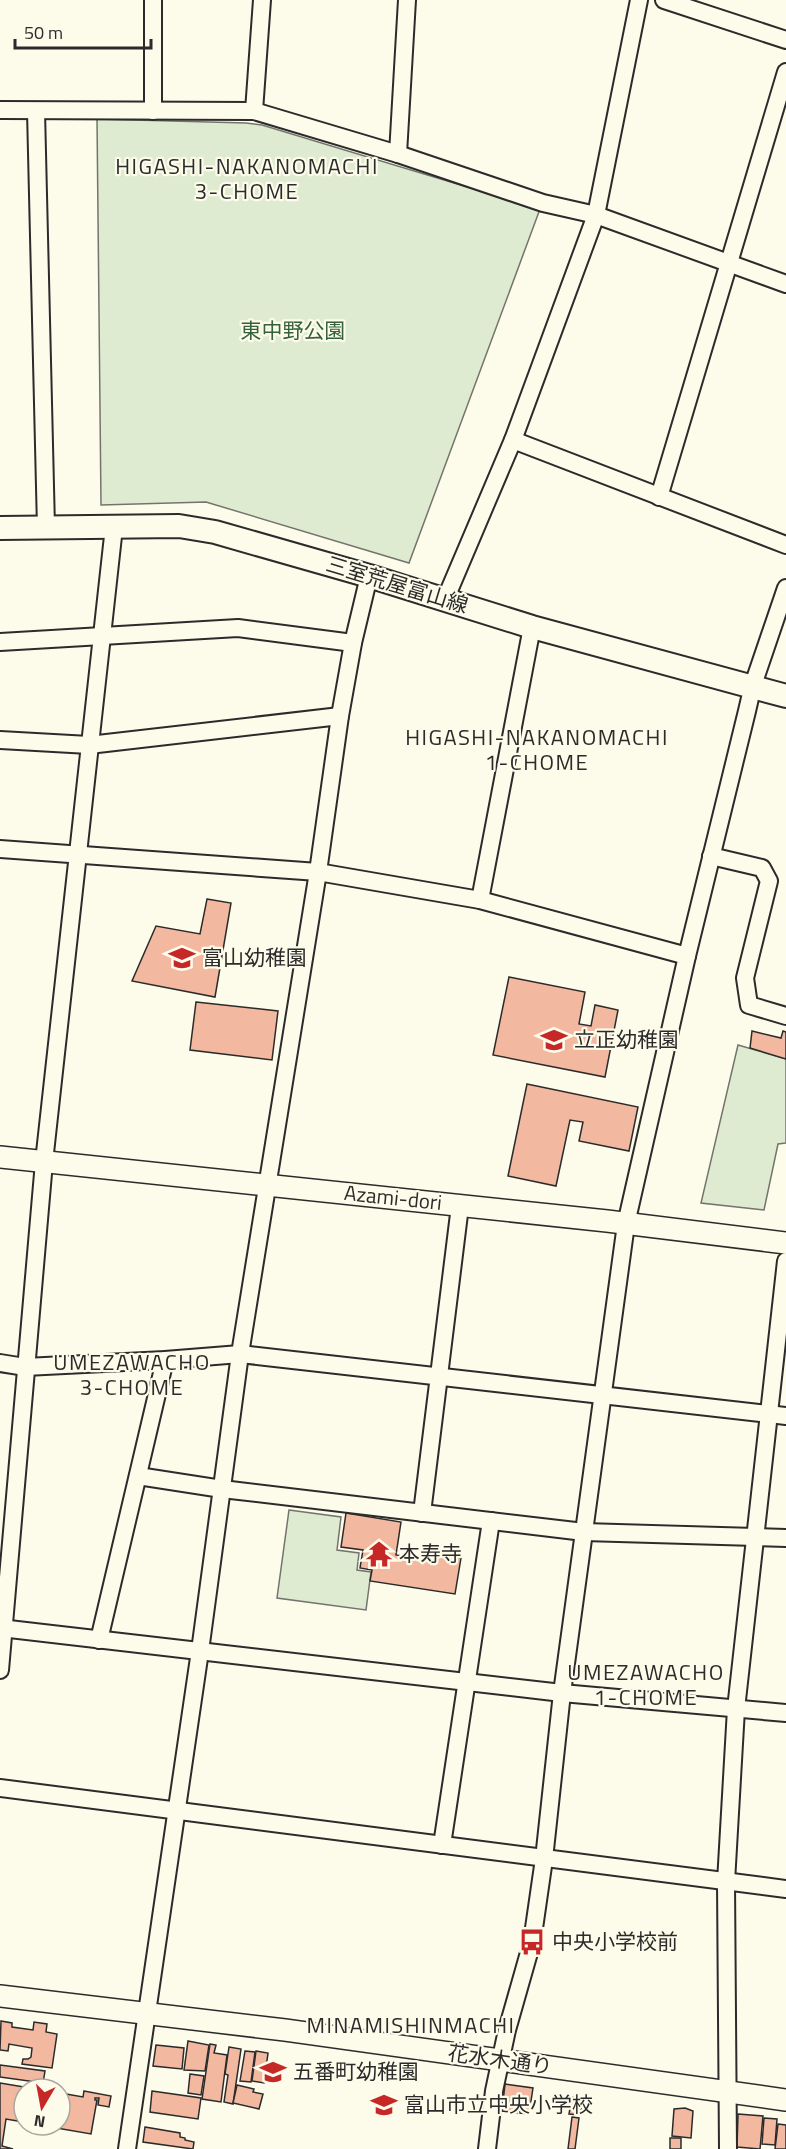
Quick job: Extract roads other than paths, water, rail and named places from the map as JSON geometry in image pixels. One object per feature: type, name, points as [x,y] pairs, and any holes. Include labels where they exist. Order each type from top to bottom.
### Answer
[{"type":"main road","name":"三室荒屋富山線","points":[[0,528],[179,526],[216,532],[369,576],[532,627],[786,696]]},
{"type":"street","points":[[153,0],[153,111]]},
{"type":"street","points":[[254,111],[262,0]]},
{"type":"street","points":[[398,154],[407,0]]},
{"type":"street","points":[[445,600],[513,440],[596,215],[639,0]]},
{"type":"street","points":[[664,0],[786,40]]},
{"type":"street","points":[[659,497],[786,72]]},
{"type":"street","points":[[0,110],[254,111],[398,154],[543,203],[596,215],[786,284]]},
{"type":"street","points":[[36,111],[46,528]]},
{"type":"street","points":[[513,440],[786,544]]},
{"type":"street","points":[[0,1670],[1,1628],[44,1162],[114,527]]},
{"type":"street","points":[[127,2149],[200,1651],[240,1354],[318,872],[340,716],[353,642],[369,576]]},
{"type":"street","points":[[487,2149],[494,2091],[507,2030],[532,1942],[544,1859],[562,1693],[626,1224],[687,956],[753,686],[786,588]]},
{"type":"street","points":[[480,900],[532,627]]},
{"type":"street","points":[[0,642],[238,628],[353,642]]},
{"type":"street","points":[[0,740],[90,745],[340,716]]},
{"type":"street","points":[[0,849],[318,872],[480,900],[687,956]]},
{"type":"street","points":[[711,856],[762,868],[769,881],[745,978],[749,1005],[786,1016]]},
{"type":"street","name":"Azami-dori","points":[[0,1156],[786,1243]]},
{"type":"street","points":[[422,1513],[460,1206]]},
{"type":"street","points":[[728,2149],[726,1882],[736,1709],[786,1261]]},
{"type":"street","points":[[0,1363],[25,1367],[240,1354],[786,1416]]},
{"type":"street","points":[[99,1640],[165,1360]]},
{"type":"street","points":[[138,1476],[222,1489],[584,1532],[786,1538]]},
{"type":"street","points":[[442,1845],[491,1521]]},
{"type":"street","points":[[1,1628],[562,1693],[786,1713]]},
{"type":"street","points":[[0,1788],[786,1889]]},
{"type":"street","name":"花水木通り","points":[[0,1996],[285,2030],[786,2100]]},
{"type":"place","name":"富山幼稚園","points":[[182,958]]},
{"type":"place","name":"立正幼稚園","points":[[554,1040]]},
{"type":"place","name":"本寿寺","points":[[379,1554]]},
{"type":"place","name":"中央小学校前","points":[[532,1942]]},
{"type":"place","name":"五番町幼稚園","points":[[273,2072]]},
{"type":"place","name":"富山市立中央小学校","points":[[384,2105]]},
{"type":"district","name":"HIGASHI-NAKANOMACHI 3-CHOME","points":[[247,178]]},
{"type":"district","name":"HIGASHI-NAKANOMACHI 1-CHOME","points":[[537,750]]},
{"type":"district","name":"UMEZAWACHO 3-CHOME","points":[[132,1374]]},
{"type":"district","name":"UMEZAWACHO 1-CHOME","points":[[646,1685]]},
{"type":"district","name":"MINAMISHINMACHI","points":[[411,2025]]},
{"type":"park label","name":"東中野公園","points":[[293,331]]}]
